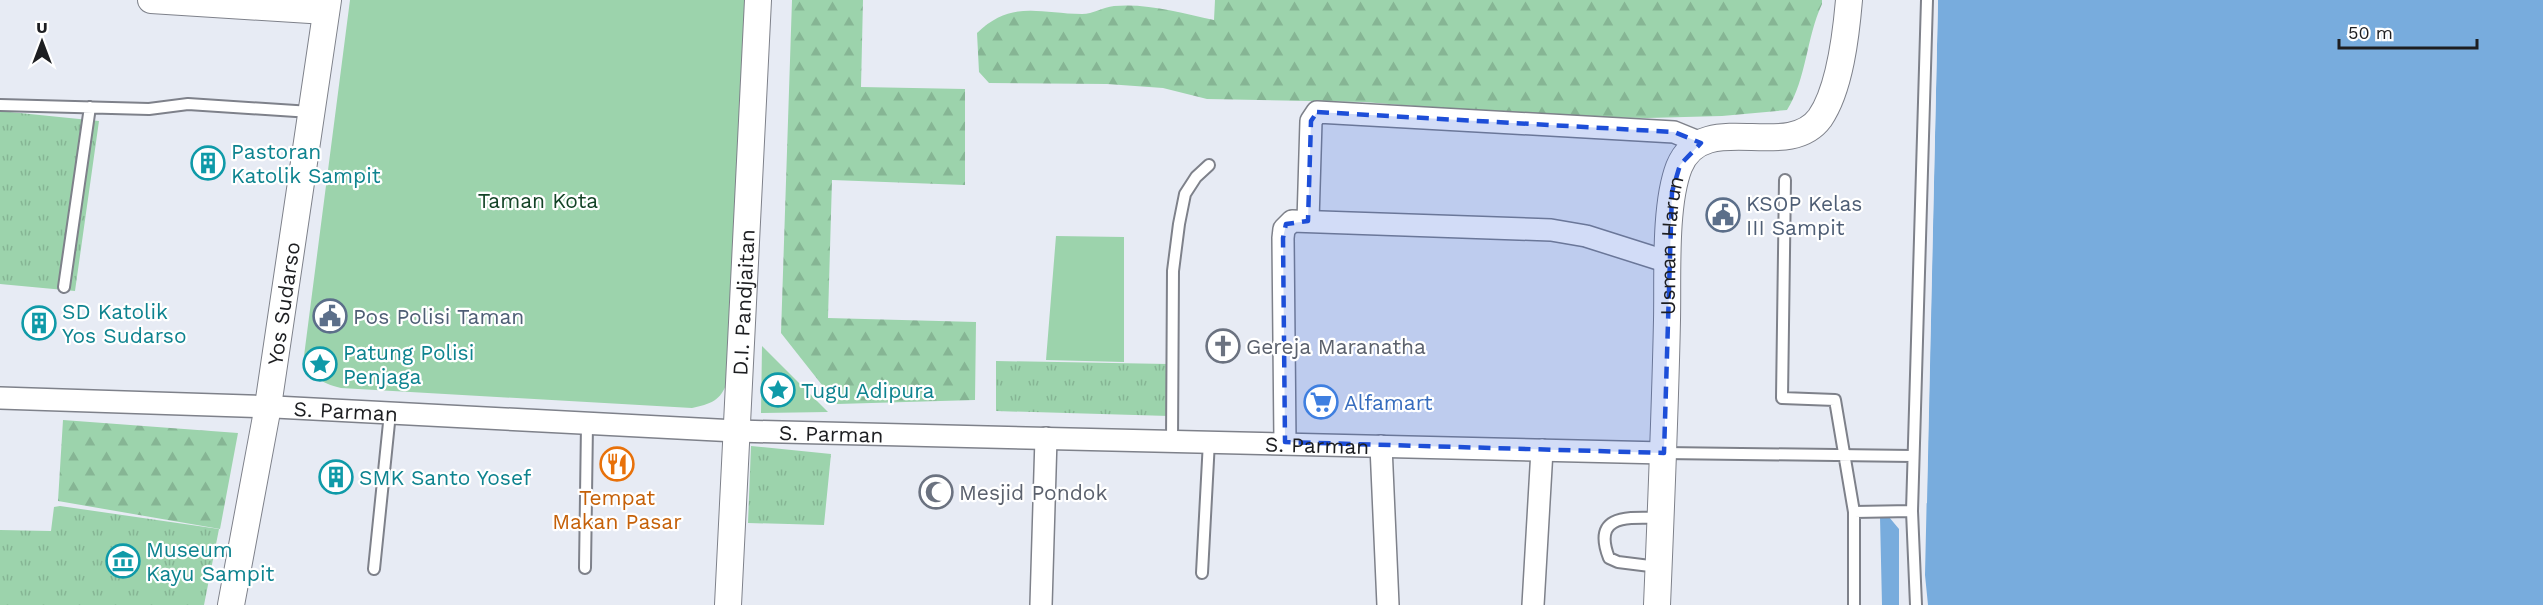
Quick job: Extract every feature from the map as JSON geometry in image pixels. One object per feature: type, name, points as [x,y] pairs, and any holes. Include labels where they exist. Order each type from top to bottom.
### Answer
[{"type":"street","points":[[151,0],[327,6]]},
{"type":"street","name":"D.I. Pandjaitan","points":[[728,605],[758,0]]},
{"type":"street","points":[[1308,221],[1311,120],[1317,112],[1674,132],[1701,143],[1730,137],[1784,137],[1804,132],[1819,119],[1833,94],[1849,0]]},
{"type":"street","name":"Yos Sudarso","points":[[231,605],[268,406],[327,6]]},
{"type":"street","name":"Usman Harun","points":[[1657,605],[1662,518],[1668,262],[1672,192],[1680,165],[1689,152],[1701,143]]},
{"type":"street","points":[[1284,442],[1284,229],[1292,221],[1551,230],[1586,236],[1668,262]]},
{"type":"street","name":"S. Parman","points":[[0,398],[268,406],[736,431],[1284,442],[1664,453]]},
{"type":"street","points":[[1041,605],[1046,438]]},
{"type":"street","points":[[1382,446],[1388,605]]},
{"type":"street","points":[[1533,605],[1542,450]]},
{"type":"lane","points":[[1916,605],[1912,511],[1913,456],[1927,0]]},
{"type":"lane","points":[[0,105],[149,110],[188,104],[311,112]]},
{"type":"lane","points":[[64,287],[90,107]]},
{"type":"lane","points":[[1172,441],[1173,271],[1179,224],[1185,194],[1196,177],[1209,165]]},
{"type":"lane","points":[[1785,180],[1782,398],[1835,400],[1854,512],[1854,605]]},
{"type":"lane","points":[[374,569],[390,413]]},
{"type":"lane","points":[[585,568],[587,424]]},
{"type":"lane","points":[[1202,573],[1209,441]]},
{"type":"lane","points":[[1664,453],[1913,456]]},
{"type":"lane","points":[[1854,512],[1912,511]]},
{"type":"lane","points":[[1659,567],[1618,562],[1609,558],[1604,546],[1606,530],[1610,523],[1620,518],[1662,518]]},
{"type":"highlighted area","points":[[1317,112],[1674,132],[1701,143],[1680,165],[1672,192],[1664,453],[1285,442],[1283,238],[1286,224],[1308,221],[1311,121]]},
{"type":"green space","name":"Taman Kota","points":[[350,0],[748,0],[727,382],[718,398],[692,408],[341,388],[327,384],[314,374],[304,356]]},
{"type":"green space","points":[[792,0],[863,0],[861,87],[965,89],[965,185],[832,180],[828,318],[976,322],[975,400],[837,404],[781,333]]},
{"type":"green space","points":[[1215,0],[1822,0],[1822,4],[1799,85],[1787,110],[1722,116],[1647,118],[1540,116],[1364,102],[1207,99],[1163,88],[1107,84],[989,83],[979,72],[977,33],[989,23],[1014,12],[1082,14],[1126,5],[1164,9],[1214,20]]},
{"type":"green space","points":[[0,111],[99,121],[75,291],[0,284]]},
{"type":"green space","points":[[1056,236],[1124,237],[1124,362],[1046,360]]},
{"type":"green space","points":[[762,346],[828,412],[761,413]]},
{"type":"green space","points":[[996,361],[1168,364],[1169,416],[996,411]]},
{"type":"green space","points":[[63,420],[238,433],[220,529],[58,501]]},
{"type":"green space","points":[[751,446],[831,454],[824,525],[748,523]]},
{"type":"green space","points":[[54,507],[219,529],[204,605],[0,605],[0,530],[51,531]]},
{"type":"water","points":[[1938,0],[2543,0],[2543,605],[1882,605],[1880,517],[1927,503]]},
{"type":"pier","points":[[1935,0],[1938,0],[1925,575],[1928,605],[1899,605],[1899,529],[1889,517],[1877,516],[1924,501]]},
{"type":"place","name":"Pastoran Katolik Sampit","points":[[208,163]]},
{"type":"place","name":"KSOP Kelas III Sampit","points":[[1723,215]]},
{"type":"place","name":"Pos Polisi Taman","points":[[330,316]]},
{"type":"place","name":"SD Katolik Yos Sudarso","points":[[39,323]]},
{"type":"place","name":"Gereja Maranatha","points":[[1223,346]]},
{"type":"place","name":"Patung Polisi Penjaga","points":[[320,364]]},
{"type":"place","name":"Tugu Adipura","points":[[778,390]]},
{"type":"place","name":"Alfamart","points":[[1321,402]]},
{"type":"place","name":"Tempat Makan Pasar","points":[[617,464]]},
{"type":"place","name":"SMK Santo Yosef","points":[[336,477]]},
{"type":"place","name":"Mesjid Pondok","points":[[936,492]]},
{"type":"place","name":"Museum Kayu Sampit","points":[[123,561]]}]
